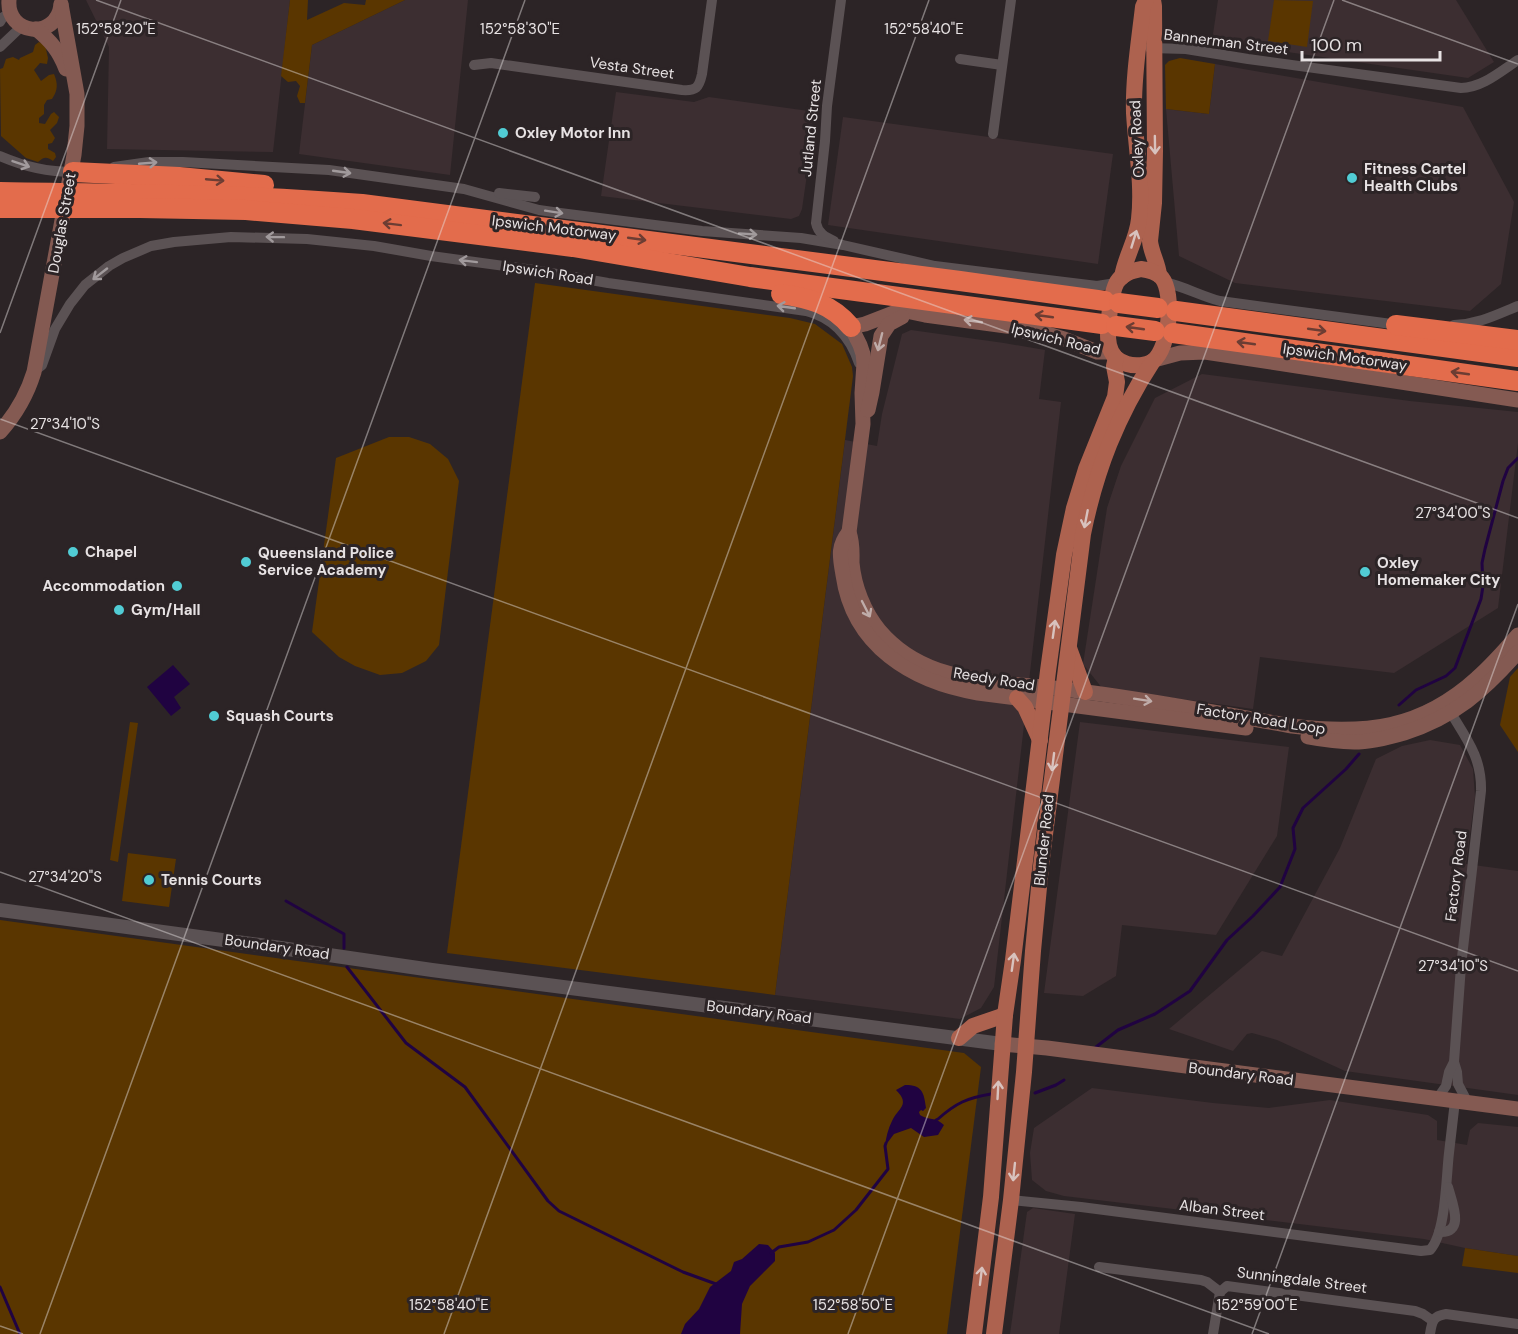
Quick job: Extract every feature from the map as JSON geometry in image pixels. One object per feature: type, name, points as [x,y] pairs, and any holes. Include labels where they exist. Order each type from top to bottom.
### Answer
[{"type":"highway","points":[[84,172],[179,177],[297,189],[324,201]]},
{"type":"highway","name":"Ipswich Motorway","points":[[0,192],[38,201]]},
{"type":"highway","name":"Ipswich Motorway","points":[[0,208],[38,201],[231,196],[391,207],[741,253],[1115,292],[1168,307],[1518,357]]},
{"type":"highway","name":"Ipswich Motorway","points":[[84,201],[246,210],[353,219],[450,231],[573,247],[750,277],[1164,335],[1518,381]]},
{"type":"highway","points":[[450,231],[473,242],[694,281],[803,297],[827,305],[838,314],[845,327]]},
{"type":"highway","points":[[741,253],[754,246],[813,250],[935,266]]},
{"type":"highway","points":[[1396,325],[1518,340]]},
{"type":"main road","name":"Oxley Road","points":[[1146,0],[1143,7],[1155,151],[1154,203],[1150,242],[1168,307]]},
{"type":"main road","name":"Oxley Road","points":[[1108,327],[1115,292],[1139,222],[1135,87],[1146,48],[1154,6],[1153,0]]},
{"type":"main road","points":[[29,28],[43,28],[54,22],[61,2]]},
{"type":"main road","name":"Douglas Street","points":[[0,432],[17,410],[31,385],[72,167],[77,126],[76,94],[61,2]]},
{"type":"main road","name":"Douglas Street","points":[[0,420],[20,393],[26,380],[72,125],[70,94],[64,64],[54,44],[15,21],[6,12]]},
{"type":"main road","points":[[1115,292],[1128,272],[1141,269],[1154,272],[1162,279]]},
{"type":"main road","points":[[1164,335],[1168,307]]},
{"type":"main road","name":"Ipswich Road","points":[[845,327],[863,324],[900,311],[912,312],[1034,330],[1097,352],[1114,355]]},
{"type":"main road","points":[[863,424],[872,392],[882,332],[896,319],[904,316],[925,315]]},
{"type":"main road","name":"Reedy Road","points":[[845,327],[859,341],[864,363],[863,424],[849,532],[853,544],[852,564],[858,592],[864,605],[878,628],[900,650],[924,664],[947,672],[1054,695]]},
{"type":"main road","name":"Blunder Road","points":[[994,1334],[1011,1200],[1026,1046],[1068,532],[1086,469],[1115,397],[1117,382],[1114,355],[1108,340],[1108,327]]},
{"type":"main road","name":"Blunder Road","points":[[974,1334],[991,1197],[1005,1015],[1041,741],[1068,644],[1083,534],[1093,489],[1116,426],[1138,383],[1160,351],[1164,335]]},
{"type":"main road","points":[[1114,355],[1122,362],[1135,366],[1180,352],[1205,352],[1518,400]]},
{"type":"main road","name":"Reedy Road","points":[[849,532],[842,542],[841,556],[848,599],[860,623],[883,652],[893,660],[942,685],[969,692],[1017,698],[1054,695]]},
{"type":"main road","name":"Factory Road Loop","points":[[1054,695],[1085,692],[1292,726],[1337,730],[1372,728],[1402,722],[1427,712],[1448,708],[1518,635]]},
{"type":"main road","points":[[1068,644],[1085,692]]},
{"type":"main road","name":"Factory Road Loop","points":[[1054,695],[1334,741],[1372,741],[1426,725],[1448,708],[1486,686],[1518,652]]},
{"type":"main road","points":[[1017,698],[1041,741]]},
{"type":"main road","points":[[959,1038],[973,1026],[1005,1015]]},
{"type":"main road","name":"Boundary Road","points":[[1002,1044],[1518,1109]]},
{"type":"street","name":"Vesta Street","points":[[474,65],[491,63],[693,90],[698,87],[702,74],[712,0]]},
{"type":"street","name":"Jutland Street","points":[[841,0],[827,106],[816,223],[819,231],[843,244]]},
{"type":"street","points":[[993,134],[1011,0]]},
{"type":"street","points":[[0,47],[29,28]]},
{"type":"street","name":"Bannerman Street","points":[[1146,48],[1186,49],[1461,88],[1470,88],[1518,60]]},
{"type":"street","points":[[960,59],[1002,65]]},
{"type":"street","points":[[0,151],[0,156],[43,170],[84,172],[144,163],[195,162],[311,168],[535,197]]},
{"type":"street","points":[[456,187],[554,212],[692,230],[801,238],[843,244],[935,266],[1097,286],[1115,292]]},
{"type":"street","name":"Ipswich Road","points":[[34,372],[42,365],[55,329],[77,293],[109,266],[151,246],[231,237],[307,238],[374,246],[608,283],[785,307],[815,313],[845,327]]},
{"type":"street","points":[[1162,279],[1191,292],[1220,301],[1396,325],[1473,324],[1518,306]]},
{"type":"street","name":"Factory Road","points":[[1430,1250],[1439,1232],[1447,1181],[1448,1155],[1462,1102],[1454,1062],[1461,966],[1482,791],[1481,770],[1470,743],[1448,708]]},
{"type":"street","name":"Boundary Road","points":[[0,910],[432,970],[1002,1044]]},
{"type":"street","name":"Factory Road","points":[[1437,1099],[1446,1086],[1454,1062]]},
{"type":"street","name":"Alban Street","points":[[1011,1200],[1421,1251],[1430,1250]]},
{"type":"street","name":"Sunningdale Street","points":[[1099,1267],[1201,1280],[1208,1282],[1220,1292],[1227,1286],[1331,1298],[1415,1311],[1433,1321]]},
{"type":"street","points":[[1213,1334],[1220,1292]]},
{"type":"street","points":[[1430,1334],[1433,1321],[1438,1316],[1446,1314],[1518,1324]]},
{"type":"shaded area","points":[[86,0],[290,0],[273,152],[107,149],[109,47]]},
{"type":"shaded area","points":[[290,0],[308,0],[307,20],[344,3],[365,5],[366,0],[405,0],[312,45],[305,103],[300,103],[297,96],[300,86],[296,81],[288,82],[281,76]]},
{"type":"shaded area","points":[[405,0],[468,0],[450,175],[299,154],[312,45]]},
{"type":"shaded area","points":[[1218,0],[1456,0],[1494,62],[1468,78],[1212,41]]},
{"type":"shaded area","points":[[1274,0],[1313,1],[1307,47],[1268,41]]},
{"type":"shaded area","points":[[39,42],[45,45],[47,64],[40,63],[34,70],[41,81],[54,74],[57,87],[52,99],[47,100],[44,105],[44,114],[39,118],[39,123],[45,124],[54,112],[59,117],[50,130],[55,138],[52,143],[48,144],[48,149],[55,153],[56,157],[53,161],[45,158],[38,162],[26,158],[1,136],[0,69],[3,68],[6,59],[13,57],[19,60],[33,52],[35,45]]},
{"type":"shaded area","points":[[1180,58],[1215,64],[1209,114],[1166,109],[1165,65],[1169,61]]},
{"type":"shaded area","points":[[1215,64],[1463,107],[1514,202],[1501,284],[1470,311],[1235,283],[1179,256],[1166,109],[1209,114]]},
{"type":"shaded area","points":[[616,92],[694,102],[709,97],[816,112],[802,209],[799,216],[791,219],[601,196]]},
{"type":"shaded area","points":[[843,117],[1113,154],[1098,264],[828,225]]},
{"type":"shaded area","points":[[535,283],[790,318],[815,324],[842,344],[852,367],[853,376],[775,995],[447,953]]},
{"type":"shaded area","points":[[911,330],[1045,350],[1039,399],[1061,402],[994,987],[981,1008],[960,1019],[775,995],[845,440],[877,446],[882,414],[902,334]]},
{"type":"shaded area","points":[[1202,374],[1410,401],[1518,412],[1518,443],[1498,608],[1394,673],[1260,657],[1253,709],[1102,688],[1083,664],[1107,508],[1121,466],[1155,398]]},
{"type":"shaded area","points":[[389,437],[409,437],[430,444],[448,459],[459,481],[439,645],[426,661],[402,673],[380,675],[355,666],[339,657],[312,632],[336,458]]},
{"type":"shaded area","points":[[173,665],[190,684],[174,697],[181,708],[171,716],[147,687]]},
{"type":"shaded area","points":[[1518,668],[1518,752],[1500,725],[1510,677]]},
{"type":"shaded area","points":[[130,722],[138,723],[118,862],[110,860]]},
{"type":"shaded area","points":[[1080,722],[1289,747],[1277,836],[1216,935],[1122,925],[1116,976],[1083,996],[1044,993]]},
{"type":"shaded area","points":[[1430,740],[1460,745],[1473,769],[1475,797],[1466,864],[1518,871],[1518,1095],[1345,1071],[1277,1040],[1252,1033],[1247,1034],[1233,1051],[1169,1029],[1262,951],[1282,956],[1340,848],[1376,759],[1402,746]]},
{"type":"shaded area","name":"Tennis Courts","points":[[128,853],[176,859],[169,907],[122,901]]},
{"type":"shaded area","points":[[0,920],[964,1053],[981,1067],[947,1334],[0,1334]]},
{"type":"shaded area","points":[[905,1085],[919,1088],[923,1094],[926,1108],[919,1112],[920,1115],[937,1120],[944,1125],[938,1135],[924,1137],[911,1128],[894,1134],[885,1146],[887,1133],[903,1103],[903,1099],[896,1090]]},
{"type":"shaded area","points":[[1092,1088],[1269,1108],[1330,1100],[1428,1115],[1437,1121],[1437,1140],[1467,1145],[1470,1130],[1478,1123],[1518,1127],[1518,1256],[1424,1239],[1064,1196],[1046,1191],[1032,1180],[1030,1153],[1034,1128]]},
{"type":"shaded area","points":[[1033,1208],[1075,1214],[1059,1334],[1010,1334],[1027,1212]]},
{"type":"shaded area","points":[[759,1244],[768,1245],[775,1253],[775,1261],[750,1286],[742,1304],[740,1334],[681,1334],[685,1324],[699,1309],[710,1287],[731,1271],[734,1262],[742,1259]]},
{"type":"shaded area","points":[[1465,1248],[1518,1256],[1518,1273],[1462,1266]]},
{"type":"waterway","points":[[1399,705],[1416,690],[1446,676],[1455,668],[1481,599],[1482,563],[1503,481],[1508,468],[1518,458]]},
{"type":"waterway","points":[[1096,1047],[1118,1030],[1155,1014],[1190,991],[1227,940],[1280,887],[1295,849],[1293,828],[1303,808],[1359,754]]},
{"type":"waterway","points":[[286,901],[344,934],[344,948]]},
{"type":"waterway","points":[[347,967],[406,1043],[465,1087],[548,1201],[559,1211],[683,1272],[716,1284]]},
{"type":"waterway","points":[[1035,1093],[1064,1080]]},
{"type":"waterway","points":[[936,1120],[962,1102],[991,1094]]},
{"type":"waterway","points":[[771,1253],[779,1247],[808,1242],[834,1230],[856,1210],[888,1169],[886,1143]]},
{"type":"waterway","points":[[0,1287],[20,1334]]},
{"type":"place","name":"Oxley Motor Inn","points":[[503,133]]},
{"type":"place","name":"Fitness Cartel Health Clubs","points":[[1352,178]]},
{"type":"place","name":"Chapel","points":[[73,552]]},
{"type":"place","name":"Queensland Police Service Academy","points":[[246,562]]},
{"type":"place","name":"Oxley Homemaker City","points":[[1365,572]]},
{"type":"place","name":"Accommodation","points":[[177,586]]},
{"type":"place","name":"Gym/Hall","points":[[119,610]]},
{"type":"place","name":"Squash Courts","points":[[214,716]]},
{"type":"place","name":"Tennis Courts","points":[[149,880]]}]
